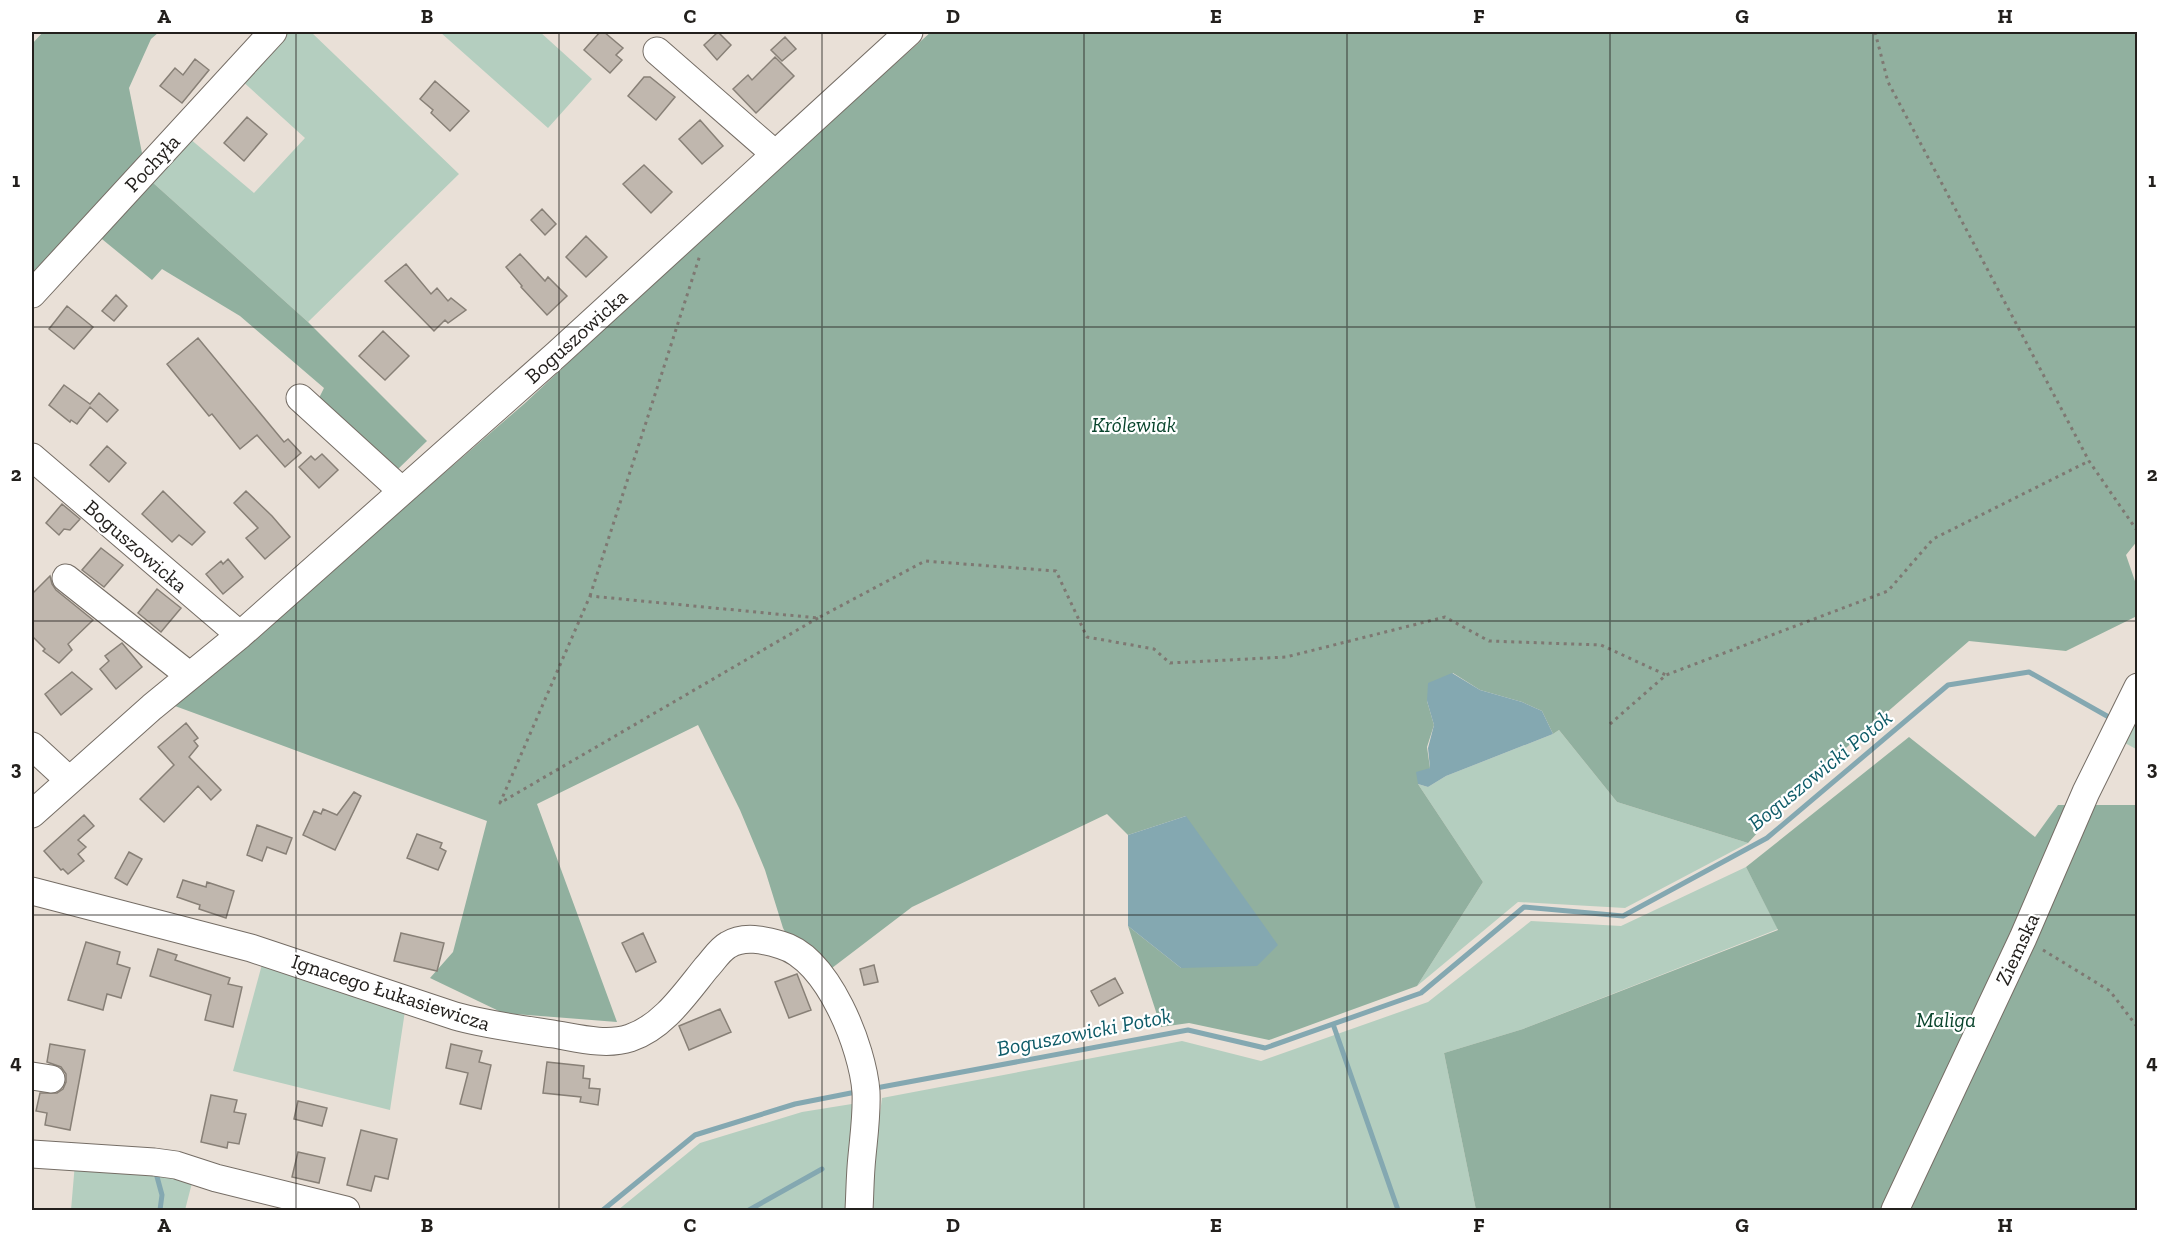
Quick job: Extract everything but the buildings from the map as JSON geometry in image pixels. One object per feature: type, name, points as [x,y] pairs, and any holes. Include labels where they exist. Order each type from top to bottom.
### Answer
[{"type":"street","name":"Pochyła","points":[[32,294],[273,32]]},
{"type":"street","name":"Boguszowicka","points":[[32,814],[152,706],[240,635],[557,354],[909,32]]},
{"type":"street","points":[[657,51],[775,154]]},
{"type":"street","points":[[300,398],[402,491]]},
{"type":"street","name":"Boguszowicka","points":[[32,457],[240,635]]},
{"type":"street","points":[[66,578],[190,676]]},
{"type":"street","name":"Ziemska","points":[[1895,1210],[2024,938],[2086,792],[2138,687]]},
{"type":"street","points":[[32,746],[69,780]]},
{"type":"street","name":"Ignacego Łukasiewicza","points":[[32,891],[260,950],[464,1019],[592,1040],[619,1041],[643,1032],[672,1008],[730,943],[756,939],[787,946],[826,980],[836,998],[859,1056],[864,1078],[866,1109],[859,1210]]},
{"type":"street","points":[[32,1154],[176,1165],[216,1178],[346,1210]]},
{"type":"path","points":[[1875,32],[1888,82],[2089,461],[2138,532]]},
{"type":"path","points":[[700,255],[590,596],[500,803],[818,618],[925,561],[1056,571],[1087,637],[1154,649],[1170,663],[1286,657],[1445,617],[1490,640],[1601,645],[1666,675]]},
{"type":"path","points":[[1610,724],[1666,675],[1888,591],[1933,539],[2089,461]]},
{"type":"path","points":[[590,596],[818,618]]},
{"type":"path","points":[[2024,938],[2110,991],[2138,1028]]},
{"type":"green space","points":[[43,32],[159,32],[151,39],[129,88],[143,158],[32,281],[32,44]]},
{"type":"green space","points":[[284,32],[311,32],[459,174],[308,322],[151,181],[189,138],[254,193],[305,138],[240,79]]},
{"type":"green space","points":[[440,32],[540,32],[592,79],[548,128]]},
{"type":"green space","name":"Królewiak","points":[[931,32],[2137,32],[2138,540],[2126,555],[2137,587],[2137,616],[2066,651],[1969,641],[1794,793],[1748,843],[1617,802],[1559,730],[1553,734],[1542,711],[1522,702],[1480,690],[1453,673],[1427,701],[1434,725],[1427,747],[1430,768],[1418,784],[1483,882],[1417,986],[1269,1040],[1189,1023],[1161,1027],[1128,926],[1181,968],[1186,816],[1128,835],[1107,814],[912,907],[832,968],[792,945],[783,928],[765,870],[740,810],[698,725],[537,804],[617,1022],[503,1013],[430,978],[453,952],[487,821],[175,706],[524,404],[771,174]]},
{"type":"green space","points":[[151,181],[308,322],[427,441],[398,469],[318,400],[324,388],[240,316],[162,269],[152,280],[97,235]]},
{"type":"green space","points":[[2137,707],[2137,748],[2136,749],[2125,743]]},
{"type":"green space","points":[[1559,730],[1617,802],[1748,843],[1625,908],[1518,902],[1417,986],[1483,882],[1418,784],[1428,787],[1446,776]]},
{"type":"green space","name":"Maliga","points":[[1909,737],[2035,837],[2058,805],[2137,805],[2137,1210],[1476,1210],[1444,1053],[1523,1029],[1778,930],[1746,867]]},
{"type":"green space","points":[[1746,867],[1778,929],[1523,1029],[1444,1053],[1476,1210],[870,1210],[882,1098],[1182,1041],[1261,1061],[1428,1002],[1531,921],[1621,926]]},
{"type":"green space","points":[[264,957],[405,1011],[390,1110],[233,1071]]},
{"type":"green space","points":[[858,1103],[849,1210],[618,1210],[700,1143],[802,1112]]},
{"type":"green space","points":[[75,1163],[193,1179],[185,1210],[71,1210]]},
{"type":"water","points":[[1452,673],[1480,690],[1522,702],[1542,711],[1553,734],[1446,776],[1428,787],[1418,784],[1416,772],[1430,768],[1428,748],[1434,725],[1427,701],[1428,683]]},
{"type":"water","points":[[1186,816],[1278,945],[1257,966],[1181,968],[1128,926],[1128,835]]},
{"type":"waterway","name":"Boguszowicki Potok","points":[[876,1088],[1188,1030],[1265,1048],[1421,993],[1524,907],[1623,916],[1767,838],[1948,685],[2029,672],[2114,720]]},
{"type":"waterway","points":[[1333,1024],[1398,1210]]},
{"type":"waterway","name":"Boguszowicki Potok","points":[[603,1210],[695,1135],[795,1104],[856,1092]]},
{"type":"waterway","points":[[749,1210],[822,1169]]},
{"type":"waterway","points":[[156,1173],[162,1195],[160,1210]]}]
